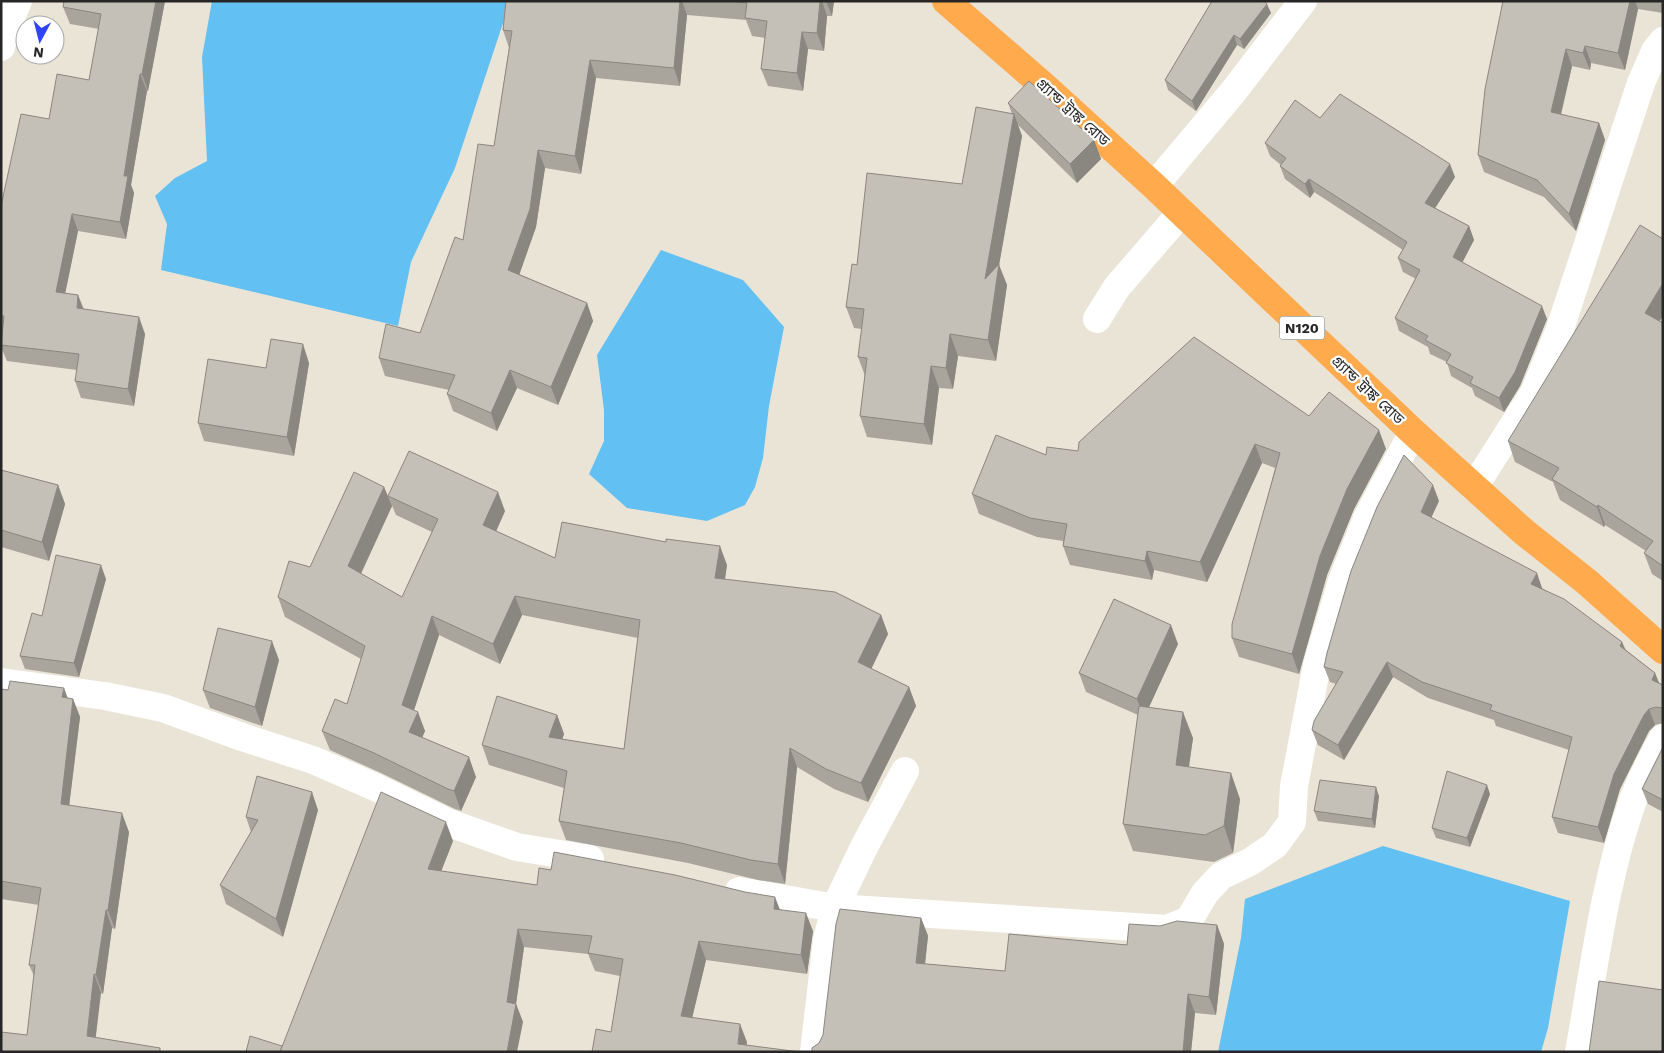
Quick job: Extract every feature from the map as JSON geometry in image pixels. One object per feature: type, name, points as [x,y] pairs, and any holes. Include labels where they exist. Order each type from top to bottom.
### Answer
[{"type":"highway","name":"গ্র্যান্ড ট্রাঙ্ক রোড","points":[[946,1],[1044,86],[1154,186],[1413,432],[1524,532],[1586,582],[1663,650]]},
{"type":"street","points":[[1,47],[18,1]]},
{"type":"street","points":[[1154,186],[1233,92],[1303,1]]},
{"type":"street","points":[[1474,487],[1534,392],[1560,329],[1641,83],[1655,51],[1663,41]]},
{"type":"street","points":[[1097,319],[1116,287],[1181,213]]},
{"type":"street","points":[[711,884],[755,895],[835,908],[1167,929],[1189,920],[1205,893],[1221,876],[1250,862],[1275,845],[1292,822],[1294,786],[1317,665],[1342,581],[1368,516],[1413,432]]},
{"type":"street","points":[[1,682],[105,696],[163,708],[242,737],[313,760],[375,787],[448,823],[517,847],[611,863]]},
{"type":"street","points":[[1579,1052],[1600,931],[1612,875],[1632,802],[1663,738]]},
{"type":"street","points":[[814,1052],[827,940],[835,908],[864,847],[905,771]]},
{"type":"water","points":[[212,1],[508,1],[508,8],[455,168],[411,262],[398,326],[161,270],[167,224],[155,196],[175,178],[207,161],[202,57]]},
{"type":"water","points":[[661,250],[743,280],[784,327],[769,406],[763,458],[755,487],[745,505],[707,521],[627,508],[589,474],[604,441],[604,410],[597,355]]},
{"type":"water","points":[[1383,846],[1570,901],[1548,1028],[1541,1052],[1218,1052],[1241,938],[1245,899]]},
{"type":"building","points":[[64,1],[156,1],[142,74],[140,74],[124,176],[128,176],[120,222],[72,214],[56,292],[78,295],[77,308],[139,317],[128,389],[75,381],[79,354],[1,345],[4,316],[1,316],[1,206],[21,114],[49,119],[57,74],[89,80],[101,14],[63,7]]},
{"type":"building","points":[[506,1],[680,1],[674,68],[590,60],[575,156],[538,150],[530,209],[508,270],[587,303],[551,387],[510,370],[491,413],[447,394],[455,375],[379,358],[386,324],[420,333],[455,237],[463,240],[478,144],[494,146],[512,31],[503,30]]},
{"type":"building","points":[[728,1],[820,1],[817,33],[802,32],[797,73],[761,69],[767,21],[745,18],[747,3]]},
{"type":"building","points":[[1212,1],[1264,1],[1267,4],[1240,39],[1234,35],[1192,101],[1165,80]]},
{"type":"building","points":[[1503,1],[1630,1],[1618,53],[1585,46],[1583,53],[1566,49],[1551,112],[1599,123],[1569,214],[1537,180],[1478,155],[1485,89]]},
{"type":"building","points":[[1029,81],[1094,140],[1070,164],[1008,103]]},
{"type":"building","points":[[1340,94],[1450,164],[1425,203],[1469,226],[1453,257],[1542,306],[1515,372],[1499,398],[1470,383],[1473,377],[1446,363],[1451,354],[1425,340],[1428,336],[1395,318],[1420,270],[1398,258],[1407,242],[1309,179],[1305,184],[1280,166],[1286,158],[1265,143],[1295,100],[1320,118]]},
{"type":"building","points":[[976,107],[1014,114],[985,279],[999,264],[988,340],[950,334],[946,368],[931,366],[924,424],[860,416],[867,358],[858,357],[864,309],[846,307],[852,264],[857,265],[867,173],[962,184]]},
{"type":"building","points":[[1640,225],[1663,239],[1663,283],[1645,313],[1663,323],[1663,566],[1644,553],[1653,541],[1598,505],[1597,507],[1552,479],[1559,468],[1508,441]]},
{"type":"building","points":[[1194,337],[1309,416],[1329,392],[1379,430],[1347,489],[1320,556],[1292,654],[1232,638],[1232,624],[1280,453],[1255,444],[1200,562],[1147,551],[1145,561],[1063,546],[1067,524],[1030,518],[972,494],[996,435],[1046,455],[1047,447],[1078,451],[1079,442]]},
{"type":"building","points":[[271,339],[303,344],[287,437],[198,423],[208,359],[266,368]]},
{"type":"building","points":[[409,451],[498,492],[483,525],[555,558],[562,522],[666,542],[666,539],[720,546],[715,578],[835,592],[881,615],[858,662],[909,687],[861,783],[826,769],[790,748],[778,864],[751,860],[681,843],[559,821],[567,771],[482,745],[497,696],[557,715],[549,737],[624,749],[640,620],[515,596],[493,644],[432,616],[402,705],[418,712],[409,732],[469,757],[454,791],[322,731],[335,699],[347,704],[365,646],[278,597],[289,561],[310,567],[354,472],[384,487],[348,566],[402,597],[438,519],[388,496]]},
{"type":"building","points":[[1404,455],[1433,485],[1421,512],[1537,573],[1531,584],[1564,599],[1622,642],[1620,646],[1655,673],[1652,680],[1663,685],[1663,708],[1649,709],[1644,715],[1614,774],[1598,827],[1552,817],[1572,737],[1490,710],[1492,705],[1422,682],[1387,662],[1338,745],[1312,730],[1314,721],[1343,672],[1324,667],[1351,571],[1377,507]]},
{"type":"building","points":[[1,470],[58,485],[42,542],[1,530]]},
{"type":"building","points":[[56,555],[101,565],[74,663],[20,656],[32,613],[42,616]]},
{"type":"building","points":[[1114,599],[1171,625],[1137,699],[1079,673]]},
{"type":"building","points":[[218,628],[272,641],[255,707],[203,690]]},
{"type":"building","points":[[10,681],[64,688],[62,697],[73,699],[61,804],[122,813],[108,910],[106,910],[96,975],[94,974],[87,1036],[160,1048],[160,1052],[1,1052],[1,1032],[27,1035],[35,965],[29,965],[41,888],[1,881],[1,689],[8,690]]},
{"type":"building","points":[[1139,706],[1183,712],[1176,765],[1231,773],[1224,826],[1205,835],[1123,824]]},
{"type":"building","points":[[1663,747],[1663,800],[1642,789]]},
{"type":"building","points":[[1447,771],[1487,785],[1467,838],[1432,828]]},
{"type":"building","points":[[257,776],[312,792],[276,919],[220,885],[258,820],[246,817]]},
{"type":"building","points":[[1320,780],[1376,787],[1372,819],[1314,811]]},
{"type":"building","points":[[381,792],[446,822],[428,869],[537,885],[539,868],[551,870],[554,852],[675,875],[745,892],[775,897],[774,909],[806,913],[801,955],[699,941],[681,1016],[740,1024],[738,1044],[800,1052],[592,1052],[596,1029],[611,1032],[623,959],[588,953],[592,936],[518,929],[507,1002],[516,1004],[507,1052],[280,1052]]},
{"type":"building","points":[[840,909],[921,918],[916,963],[1005,971],[1009,934],[1127,945],[1129,924],[1160,926],[1177,921],[1217,925],[1209,997],[1188,994],[1183,1052],[812,1052],[812,1048],[819,1043],[823,1035],[836,924]]},
{"type":"building","points":[[1599,981],[1663,990],[1663,1052],[1589,1052]]},
{"type":"building","points":[[250,1036],[282,1046],[280,1052],[246,1052]]}]
